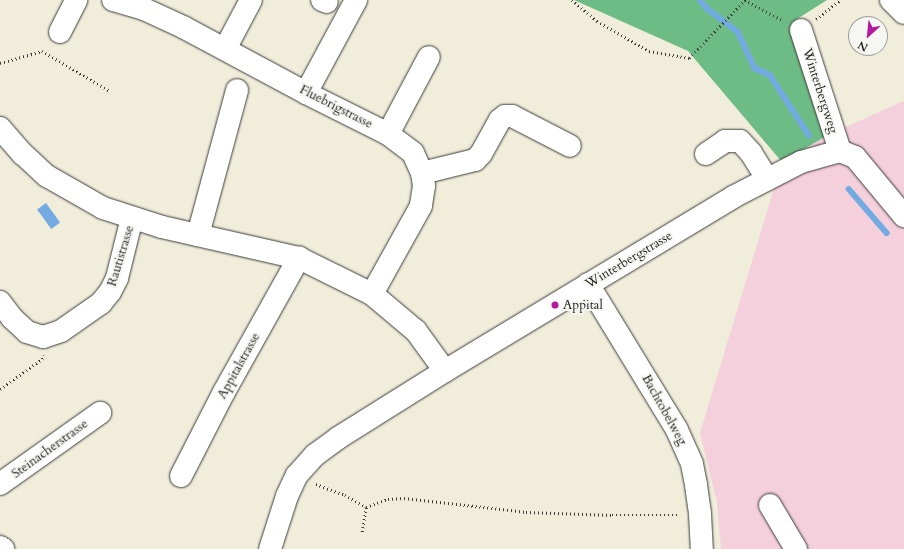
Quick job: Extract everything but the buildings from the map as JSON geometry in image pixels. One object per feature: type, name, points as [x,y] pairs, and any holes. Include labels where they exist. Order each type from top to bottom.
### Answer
[{"type":"street","points":[[60,32],[76,0]]},
{"type":"street","name":"Fluebrigstrasse","points":[[113,0],[147,4],[306,93],[388,134],[413,153],[422,173],[424,186],[421,206],[372,294]]},
{"type":"street","points":[[225,49],[251,0]]},
{"type":"street","points":[[306,93],[356,0]]},
{"type":"street","points":[[891,0],[904,13]]},
{"type":"street","name":"Winterbergweg","points":[[800,30],[840,151]]},
{"type":"street","points":[[388,134],[429,57]]},
{"type":"street","points":[[198,235],[237,90]]},
{"type":"street","points":[[422,173],[475,160],[481,154],[500,120],[506,116],[512,116],[570,146]]},
{"type":"street","name":"Rautistrasse","points":[[0,128],[23,154],[47,176],[104,208],[132,218],[117,278],[110,292],[101,303],[61,331],[43,337]]},
{"type":"street","points":[[706,154],[724,141],[740,141],[751,153],[767,180]]},
{"type":"street","points":[[840,151],[855,157],[904,216]]},
{"type":"street","name":"Winterbergstrasse","points":[[270,549],[286,496],[297,475],[316,454],[338,438],[445,371],[733,197],[801,162],[840,151]]},
{"type":"street","points":[[132,218],[299,258],[372,294],[416,331],[445,371]]},
{"type":"street","name":"Appitalstrasse","points":[[181,476],[224,392],[299,258]]},
{"type":"street","name":"Bachtobelweg","points":[[588,284],[677,430],[692,464],[700,514],[702,549]]},
{"type":"street","points":[[0,302],[12,318],[27,332],[43,337]]},
{"type":"street","name":"Steinacherstrasse","points":[[0,484],[100,413]]},
{"type":"street","points":[[770,505],[796,549]]},
{"type":"path","points":[[572,0],[597,21],[649,51],[689,58],[745,0],[800,30],[840,0]]},
{"type":"path","points":[[0,63],[42,51],[110,91]]},
{"type":"path","points":[[0,389],[42,359],[43,337]]},
{"type":"path","points":[[309,481],[345,495],[366,507],[388,499],[404,498],[526,512],[612,515],[700,514]]},
{"type":"path","points":[[362,532],[366,507]]},
{"type":"shaded area","points":[[904,101],[904,549],[721,549],[717,502],[700,433],[782,162],[828,135]]},
{"type":"green space","points":[[574,0],[827,0],[797,19],[828,135],[782,162],[688,51]]},
{"type":"water","points":[[46,203],[60,222],[51,229],[37,209]]},
{"type":"waterway","points":[[700,0],[709,10],[738,32],[755,68],[770,75],[809,135]]},
{"type":"waterway","points":[[849,189],[887,233]]},
{"type":"place","name":"Appital","points":[[555,305]]}]
